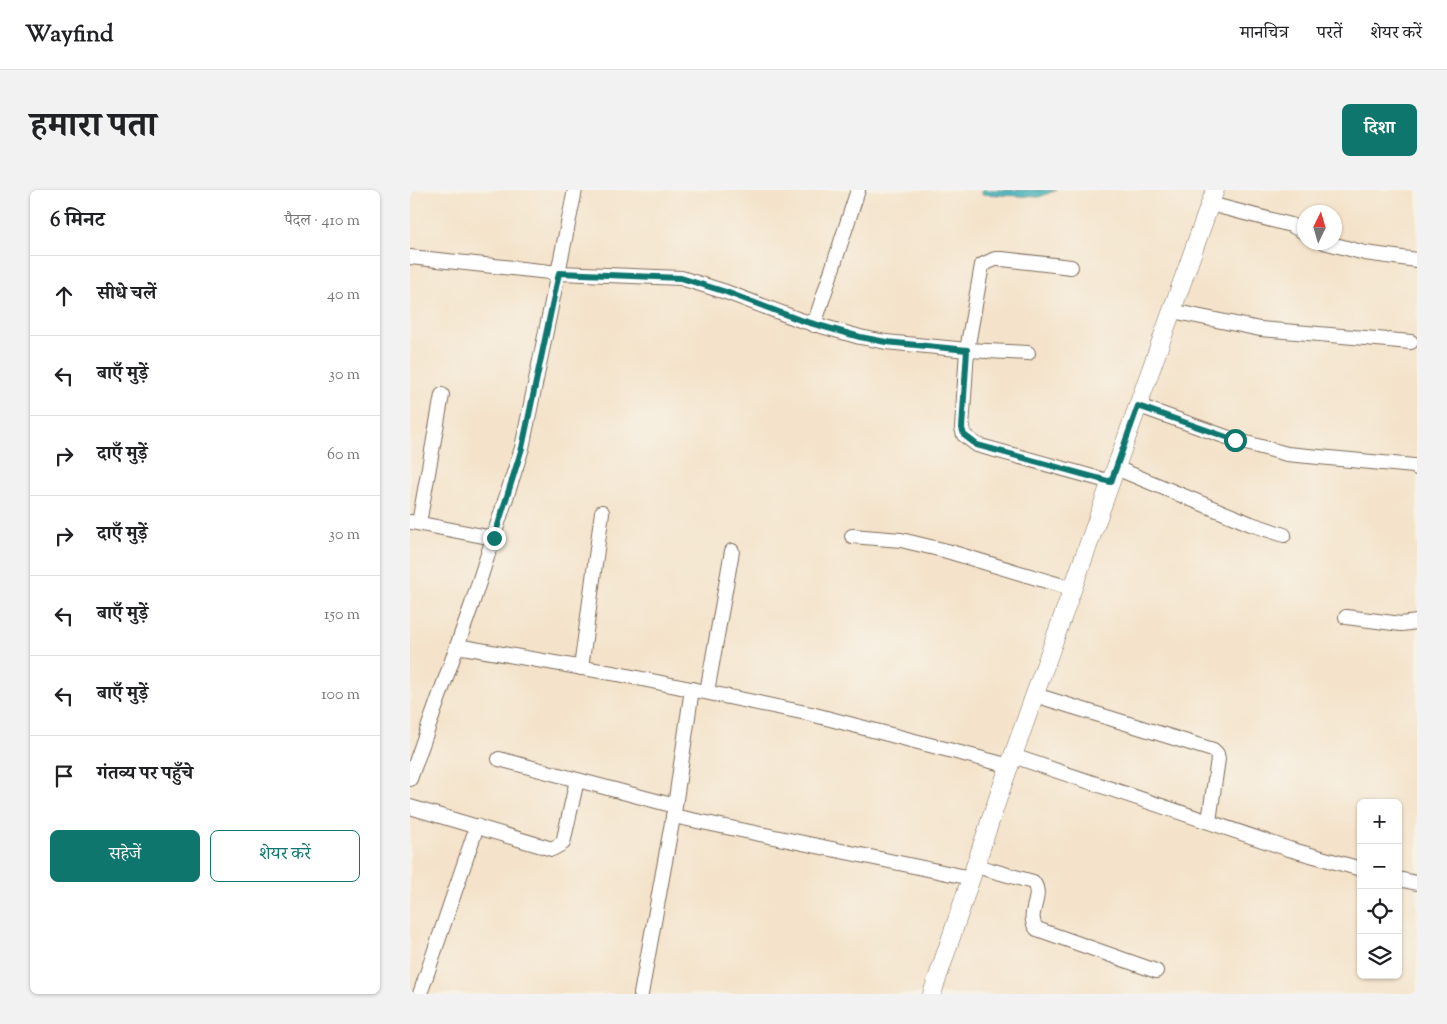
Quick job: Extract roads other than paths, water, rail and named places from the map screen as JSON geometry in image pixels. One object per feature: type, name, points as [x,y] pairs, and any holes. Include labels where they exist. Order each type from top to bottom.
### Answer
[{"type":"street","points":[[410,779],[494,538],[522,448],[575,190]]},
{"type":"street","points":[[814,324],[858,190]]},
{"type":"street","points":[[932,994],[1035,695],[1213,197],[1297,229]]},
{"type":"street","points":[[1342,247],[1365,253],[1417,260]]},
{"type":"street","points":[[410,257],[559,273],[681,278],[814,324],[860,337],[886,342],[967,350],[1028,353]]},
{"type":"street","points":[[1071,267],[1002,259],[995,259],[982,265],[967,350],[962,428],[964,435],[977,445],[1114,475],[1284,536]]},
{"type":"street","points":[[1172,311],[1260,329],[1411,342]]},
{"type":"street","points":[[442,395],[414,522],[494,538]]},
{"type":"street","points":[[1138,406],[1235,440],[1287,454],[1414,466],[1417,468]]},
{"type":"street","points":[[581,668],[602,512]]},
{"type":"street","points":[[852,536],[901,540],[947,551],[1073,589]]},
{"type":"street","points":[[707,692],[732,550]]},
{"type":"street","points":[[1346,617],[1400,624],[1417,622]]},
{"type":"street","points":[[457,646],[707,692],[1012,761],[1209,821],[1289,849],[1357,868]]},
{"type":"street","points":[[641,994],[674,811],[692,689]]},
{"type":"street","points":[[1035,695],[1213,750],[1217,754],[1218,759],[1209,821]]},
{"type":"street","points":[[499,759],[577,780],[674,811],[974,872],[1033,882],[1036,886],[1037,895],[1031,917],[1033,925],[1037,929],[1156,971]]},
{"type":"street","points":[[410,807],[552,849],[560,847],[564,843],[577,780]]},
{"type":"street","points":[[420,994],[476,826]]},
{"type":"street","points":[[1402,880],[1417,883]]},
{"type":"water","points":[[982,190],[1057,190],[1039,197],[982,194]]}]
